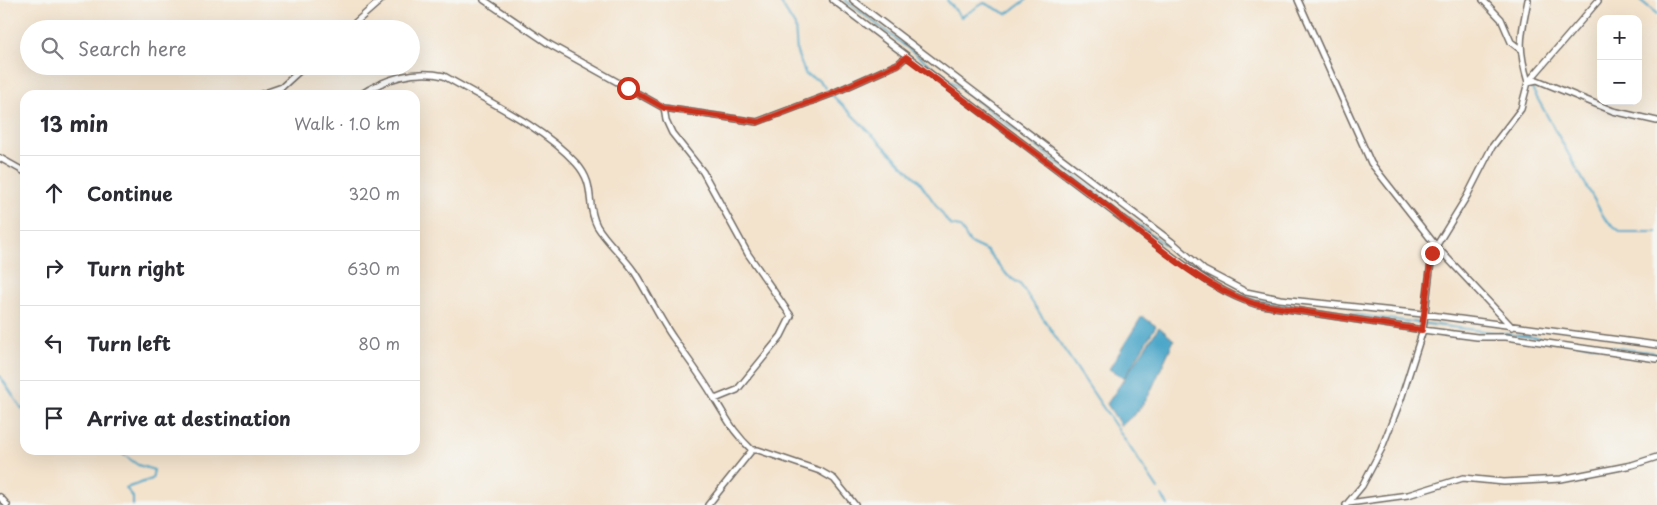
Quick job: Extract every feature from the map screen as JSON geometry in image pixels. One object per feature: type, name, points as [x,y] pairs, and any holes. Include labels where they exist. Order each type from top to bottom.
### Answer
[{"type":"street","points":[[358,20],[380,0]]},
{"type":"street","points":[[484,0],[549,44],[664,108],[758,122],[831,94],[898,64],[906,57]]},
{"type":"street","points":[[833,0],[906,57],[1220,290],[1255,304],[1422,330],[1478,337],[1506,337],[1657,359]]},
{"type":"street","points":[[853,0],[1172,242],[1204,270],[1246,292],[1280,299],[1657,345]]},
{"type":"street","points":[[1298,0],[1370,163],[1437,247],[1513,327]]},
{"type":"street","points":[[1484,0],[1501,19],[1511,42],[1520,49]]},
{"type":"street","points":[[1528,0],[1520,49],[1528,82]]},
{"type":"street","points":[[1347,504],[1362,486],[1381,450],[1401,399],[1422,330],[1431,259],[1492,147],[1521,109],[1528,82],[1598,1]]},
{"type":"street","points":[[420,73],[444,76],[536,128],[575,162],[585,175],[591,192],[591,213],[597,224],[634,272],[674,339],[688,356],[715,399],[727,422],[752,450],[758,450],[820,472],[834,479],[855,505]]},
{"type":"street","points":[[273,90],[282,87],[295,75]]},
{"type":"street","points":[[370,90],[392,79],[409,75]]},
{"type":"street","points":[[1528,82],[1537,80],[1613,111],[1657,121]]},
{"type":"street","points":[[664,108],[666,120],[672,133],[703,172],[748,254],[791,316],[781,336],[737,390],[715,399]]},
{"type":"street","points":[[0,158],[20,167]]},
{"type":"street","points":[[708,505],[752,450]]},
{"type":"street","points":[[1347,504],[1408,495],[1463,478],[1504,482],[1560,479],[1632,465],[1657,457]]},
{"type":"street","points":[[0,496],[7,505]]},
{"type":"water","points":[[1142,316],[1156,326],[1124,378],[1109,369]]},
{"type":"water","points":[[1159,327],[1174,340],[1149,395],[1138,411],[1121,426],[1107,404]]},
{"type":"waterway","points":[[779,0],[795,26],[797,53],[806,75],[819,80],[826,88]]},
{"type":"waterway","points":[[845,0],[1215,283]]},
{"type":"waterway","points":[[947,0],[961,17],[984,3],[1007,14],[1026,0]]},
{"type":"waterway","points":[[1640,0],[1657,14]]},
{"type":"waterway","points":[[1531,87],[1605,219],[1621,232],[1657,232]]},
{"type":"waterway","points":[[832,95],[919,181],[950,225],[960,227],[970,243],[987,251],[1008,276],[1020,284],[1158,489]]},
{"type":"waterway","points":[[1243,297],[1302,308],[1657,353]]},
{"type":"waterway","points":[[0,376],[20,406]]},
{"type":"waterway","points":[[124,455],[138,465],[154,470],[152,479],[126,488],[133,497],[133,505]]},
{"type":"waterway","points":[[1162,496],[1168,505]]},
{"type":"route","points":[[628,88],[664,108],[738,117],[758,122],[831,94],[898,64],[906,57],[1169,254],[1220,290],[1236,298],[1255,304],[1422,330],[1432,253]]}]
